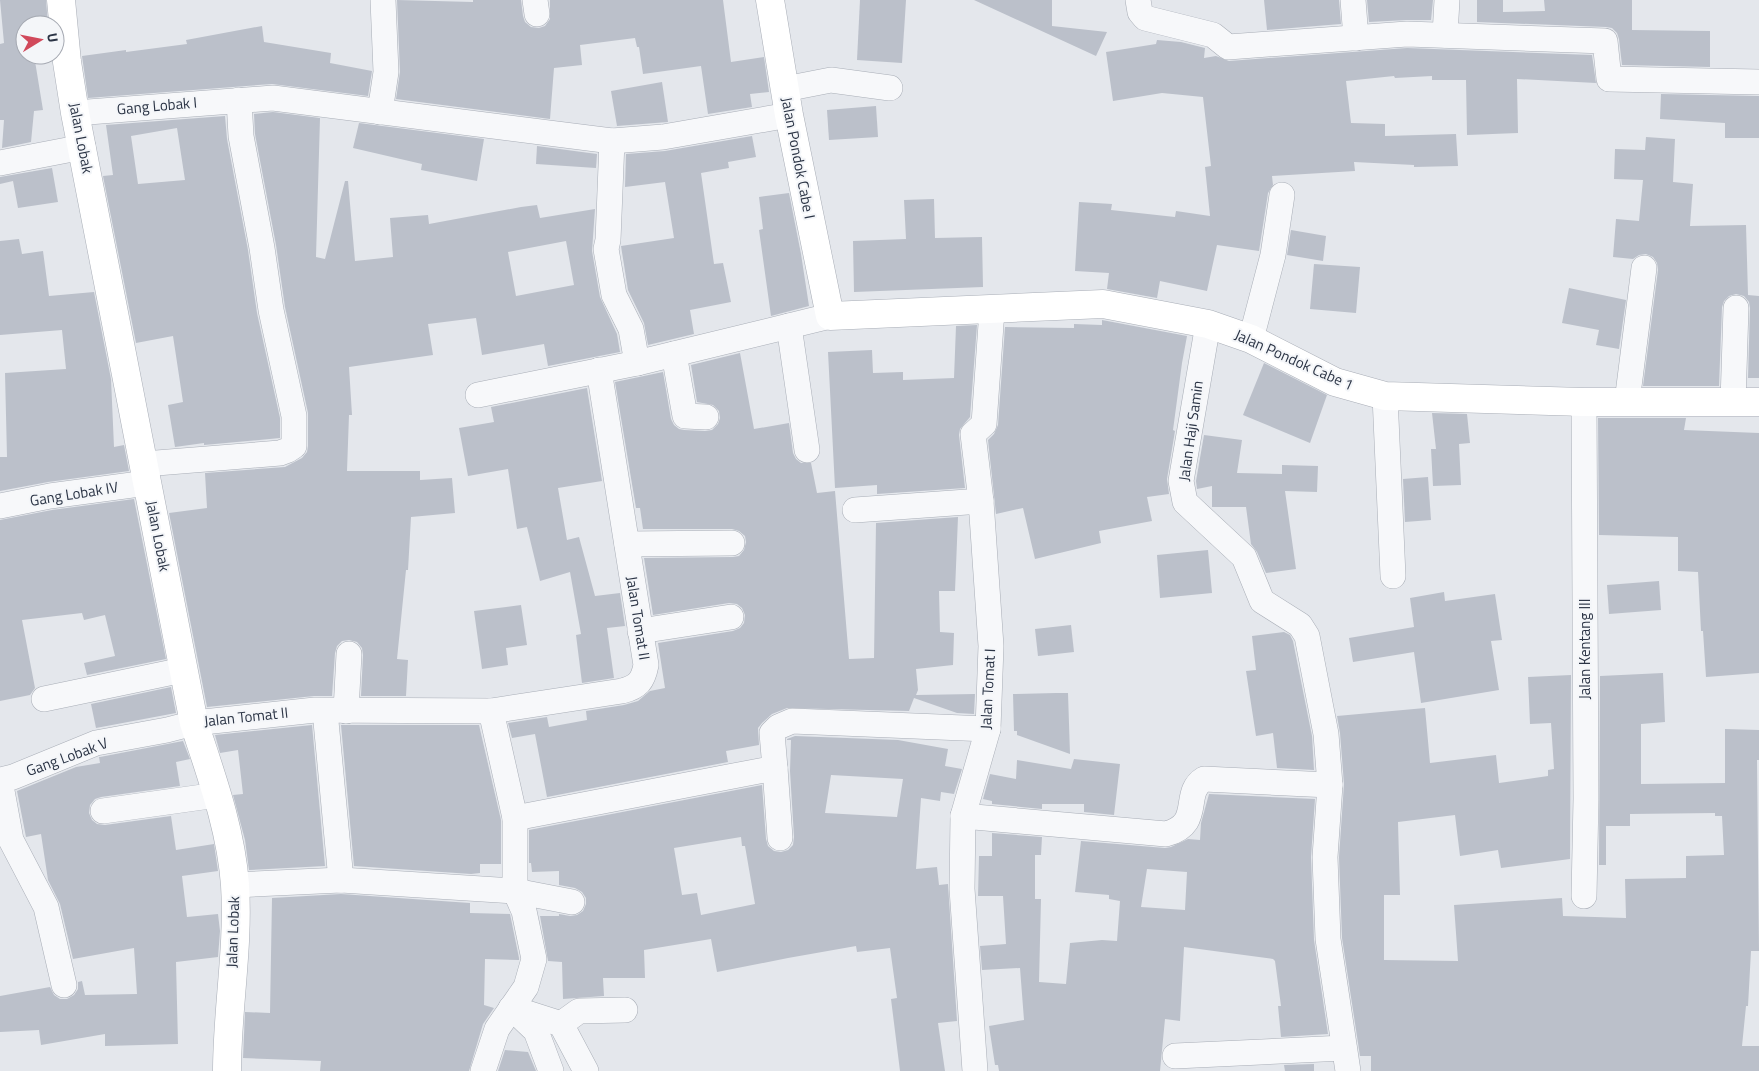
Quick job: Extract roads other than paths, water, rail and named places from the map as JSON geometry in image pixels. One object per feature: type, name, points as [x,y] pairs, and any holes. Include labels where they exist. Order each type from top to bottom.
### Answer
[{"type":"street","name":"Jalan Lobak","points":[[61,0],[67,62],[75,113],[194,723],[217,795],[228,840],[235,885],[227,1071]]},
{"type":"street","points":[[380,112],[386,72],[383,0]]},
{"type":"street","name":"Jalan Pondok Cabe I","points":[[770,0],[787,102],[830,316]]},
{"type":"street","points":[[1138,0],[1140,12],[1145,18],[1213,35],[1228,47],[1407,34],[1605,41],[1609,79],[1759,82]]},
{"type":"street","points":[[1353,0],[1356,38]]},
{"type":"street","points":[[1445,35],[1447,0]]},
{"type":"street","name":"Gang Lobak I","points":[[75,113],[273,98],[612,140],[663,137],[787,102],[831,80],[890,88]]},
{"type":"street","name":"Gang Lobak IV","points":[[0,506],[146,474],[280,453],[294,446],[294,416],[271,310],[262,248],[241,136],[239,100]]},
{"type":"street","points":[[612,140],[608,240],[606,249],[614,296],[632,329],[637,363]]},
{"type":"street","points":[[0,163],[83,147]]},
{"type":"street","points":[[1251,339],[1273,255],[1282,195]]},
{"type":"street","points":[[1627,402],[1644,268]]},
{"type":"street","name":"Jalan Pondok Cabe 1","points":[[830,316],[1103,304],[1208,324],[1251,339],[1335,382],[1385,396],[1584,402],[1746,402]]},
{"type":"street","points":[[1736,308],[1746,402]]},
{"type":"street","name":"Jalan Tomat I","points":[[975,1071],[962,889],[964,816],[988,729],[990,646],[981,501],[973,434],[984,424],[992,310]]},
{"type":"street","points":[[478,395],[637,363],[830,316]]},
{"type":"street","name":"Jalan Haji Samin","points":[[1208,324],[1181,481],[1186,502],[1244,557],[1262,601],[1300,625],[1306,636],[1326,734],[1330,785],[1325,857],[1328,939],[1346,1060]]},
{"type":"street","points":[[789,326],[807,450]]},
{"type":"street","points":[[674,354],[685,416],[706,416]]},
{"type":"street","name":"Jalan Tomat II","points":[[194,723],[315,710],[491,711],[634,688],[641,683],[646,665],[599,370]]},
{"type":"street","points":[[1385,396],[1393,576]]},
{"type":"street","name":"Jalan Kentang III","points":[[1584,402],[1586,799],[1584,896]]},
{"type":"street","points":[[855,510],[981,501]]},
{"type":"street","points":[[627,544],[732,543]]},
{"type":"street","points":[[640,631],[731,617]]},
{"type":"street","points":[[340,880],[335,711],[350,654]]},
{"type":"street","points":[[44,698],[184,670]]},
{"type":"street","points":[[483,1071],[497,1029],[526,987],[534,959],[524,911],[515,891],[515,818],[491,711]]},
{"type":"street","points":[[780,838],[772,734],[778,727],[792,720],[988,729]]},
{"type":"street","name":"Gang Lobak V","points":[[0,780],[13,777],[96,743],[194,723]]},
{"type":"street","points":[[515,818],[775,768]]},
{"type":"street","points":[[964,816],[1166,834],[1176,832],[1184,826],[1189,818],[1195,788],[1204,779],[1330,785]]},
{"type":"street","points":[[0,780],[11,840],[46,907],[64,985]]},
{"type":"street","points":[[103,811],[217,795]]},
{"type":"street","points":[[235,885],[340,880],[515,891],[572,902]]},
{"type":"street","points":[[511,1008],[560,1024],[586,1071]]},
{"type":"street","points":[[511,1008],[536,1031],[551,1071]]},
{"type":"street","points":[[560,1024],[578,1011],[625,1010]]},
{"type":"street","points":[[1175,1056],[1346,1060]]}]
